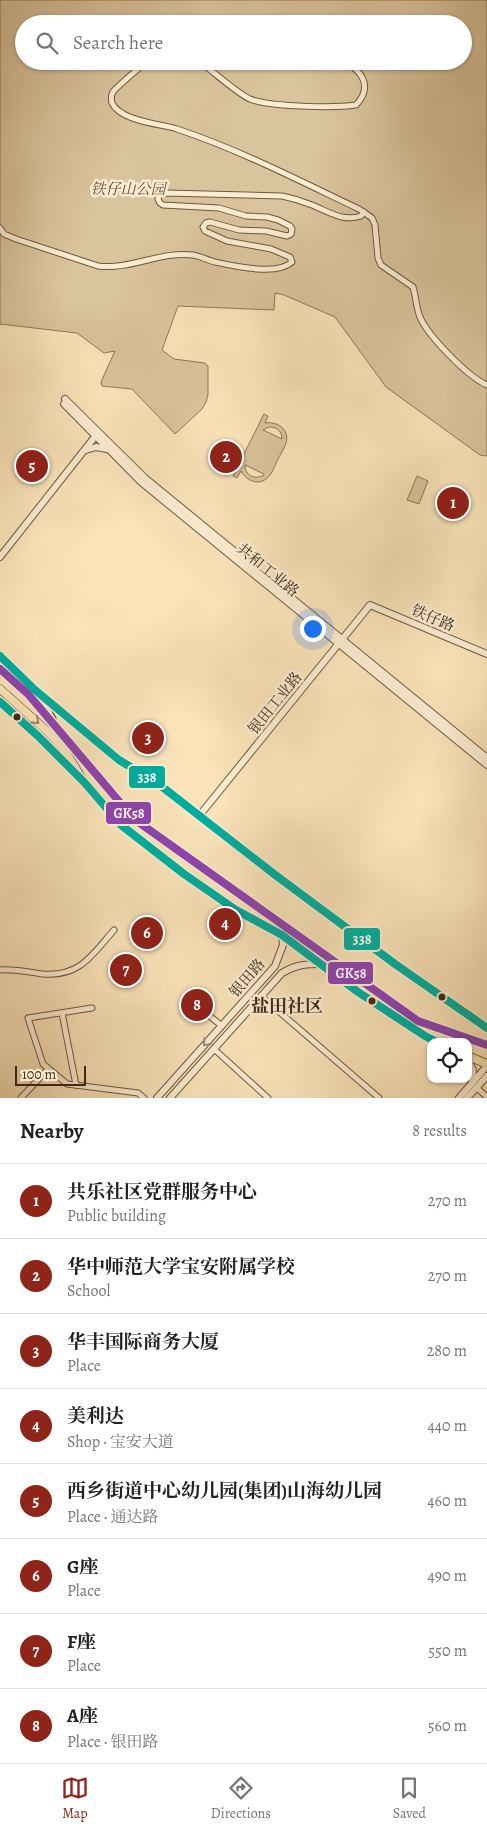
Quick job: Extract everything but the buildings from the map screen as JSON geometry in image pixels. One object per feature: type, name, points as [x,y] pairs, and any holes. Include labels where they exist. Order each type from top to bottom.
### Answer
[{"type":"main road","points":[[0,656],[35,690],[68,742],[134,819],[418,1021],[487,1045]]},
{"type":"main road","points":[[0,669],[28,694],[56,725]]},
{"type":"main road","points":[[0,689],[47,731],[64,749],[84,782]]},
{"type":"main road","points":[[0,702],[38,736],[84,782],[121,825],[171,864],[236,910],[282,935],[358,992],[429,1038]]},
{"type":"main road","points":[[472,1058],[487,1065]]},
{"type":"street","points":[[138,70],[114,89],[111,96],[113,104],[122,114],[137,120],[176,129],[241,154],[372,218],[375,225],[378,258],[381,266],[412,287],[421,319],[441,346],[474,378],[487,384]]},
{"type":"street","points":[[212,70],[249,99],[266,103],[308,106],[356,105],[362,99],[364,91],[362,77],[358,70]]},
{"type":"street","points":[[0,228],[4,234],[16,239],[98,266],[121,266],[168,257],[194,255],[226,264],[278,270],[292,262],[290,256],[271,249],[227,242],[205,231],[203,227],[206,222],[210,222],[239,230],[266,231],[286,236],[291,234],[292,229],[290,226],[267,217],[246,216],[219,208],[163,205],[158,198],[160,194],[166,192],[282,196],[297,199],[337,217],[346,219],[363,214]]},
{"type":"street","name":"共和工业路","points":[[65,402],[145,478],[487,765]]},
{"type":"street","points":[[0,557],[97,434]]},
{"type":"street","name":"共和工业路","points":[[97,434],[141,482],[487,758]]},
{"type":"street","points":[[80,456],[87,449],[96,447],[106,449],[115,455]]},
{"type":"street","name":"银田工业路","points":[[199,816],[370,605]]},
{"type":"street","name":"铁仔路","points":[[370,605],[487,654]]},
{"type":"street","points":[[0,970],[53,975],[68,972],[86,962],[114,930]]},
{"type":"street","name":"银田路","points":[[157,1098],[275,966],[283,945],[282,935]]},
{"type":"street","points":[[275,966],[278,964],[282,966],[284,969],[282,973]]},
{"type":"street","name":"银田路","points":[[170,1098],[282,973],[292,967],[305,964],[320,964]]},
{"type":"street","points":[[261,996],[379,1098]]},
{"type":"street","points":[[92,1008],[28,1018],[42,1064],[67,1084],[138,1093],[144,1098]]},
{"type":"street","points":[[62,1013],[76,1085]]},
{"type":"street","points":[[207,1014],[222,1026]]},
{"type":"street","points":[[214,1049],[268,1098]]},
{"type":"street","points":[[467,1098],[487,1065]]},
{"type":"street","points":[[21,1098],[48,1069]]},
{"type":"street","points":[[472,1070],[474,1086],[487,1097]]},
{"type":"street","points":[[459,1098],[487,1076]]},
{"type":"green space","name":"铁仔山公园","points":[[0,0],[487,0],[487,456],[480,455],[386,387],[335,317],[284,295],[275,293],[274,310],[178,306],[162,350],[174,359],[205,363],[208,366],[208,395],[202,409],[175,434],[132,389],[102,386],[101,382],[115,351],[104,353],[77,333],[0,324]]},
{"type":"green space","points":[[264,414],[268,416],[265,423],[274,423],[282,427],[287,438],[272,472],[266,479],[258,482],[250,480],[241,471],[237,478],[233,476]],"holes":[[[269,427],[278,430],[282,439],[263,430]],[[245,465],[264,474],[264,475],[251,476],[245,469]]]},
{"type":"green space","points":[[417,476],[428,481],[419,504],[407,500]]},
{"type":"transit line","name":"338","points":[[0,656],[35,690],[119,760],[156,782],[274,874],[395,964],[487,1028]]},
{"type":"transit line","name":"GK58","points":[[0,669],[28,694],[134,819],[418,1021],[487,1045]]},
{"type":"transit line","name":"338","points":[[0,702],[38,736],[84,782],[121,825],[184,874],[236,910],[282,935],[358,992],[429,1038]]},
{"type":"place","name":"华中师范大学宝安附属学校","points":[[226,457]]},
{"type":"place","name":"西乡街道中心幼儿园(集团)山海幼儿园","points":[[32,466]]},
{"type":"place","name":"共乐社区党群服务中心","points":[[453,503]]},
{"type":"place","name":"华丰国际商务大厦","points":[[148,738]]},
{"type":"place","name":"美利达","points":[[225,924]]},
{"type":"place","name":"G座","points":[[147,933]]},
{"type":"place","name":"F座","points":[[126,970]]},
{"type":"place","name":"A座","points":[[197,1005]]},
{"type":"district","name":"盐田社区","points":[[287,1006]]}]
